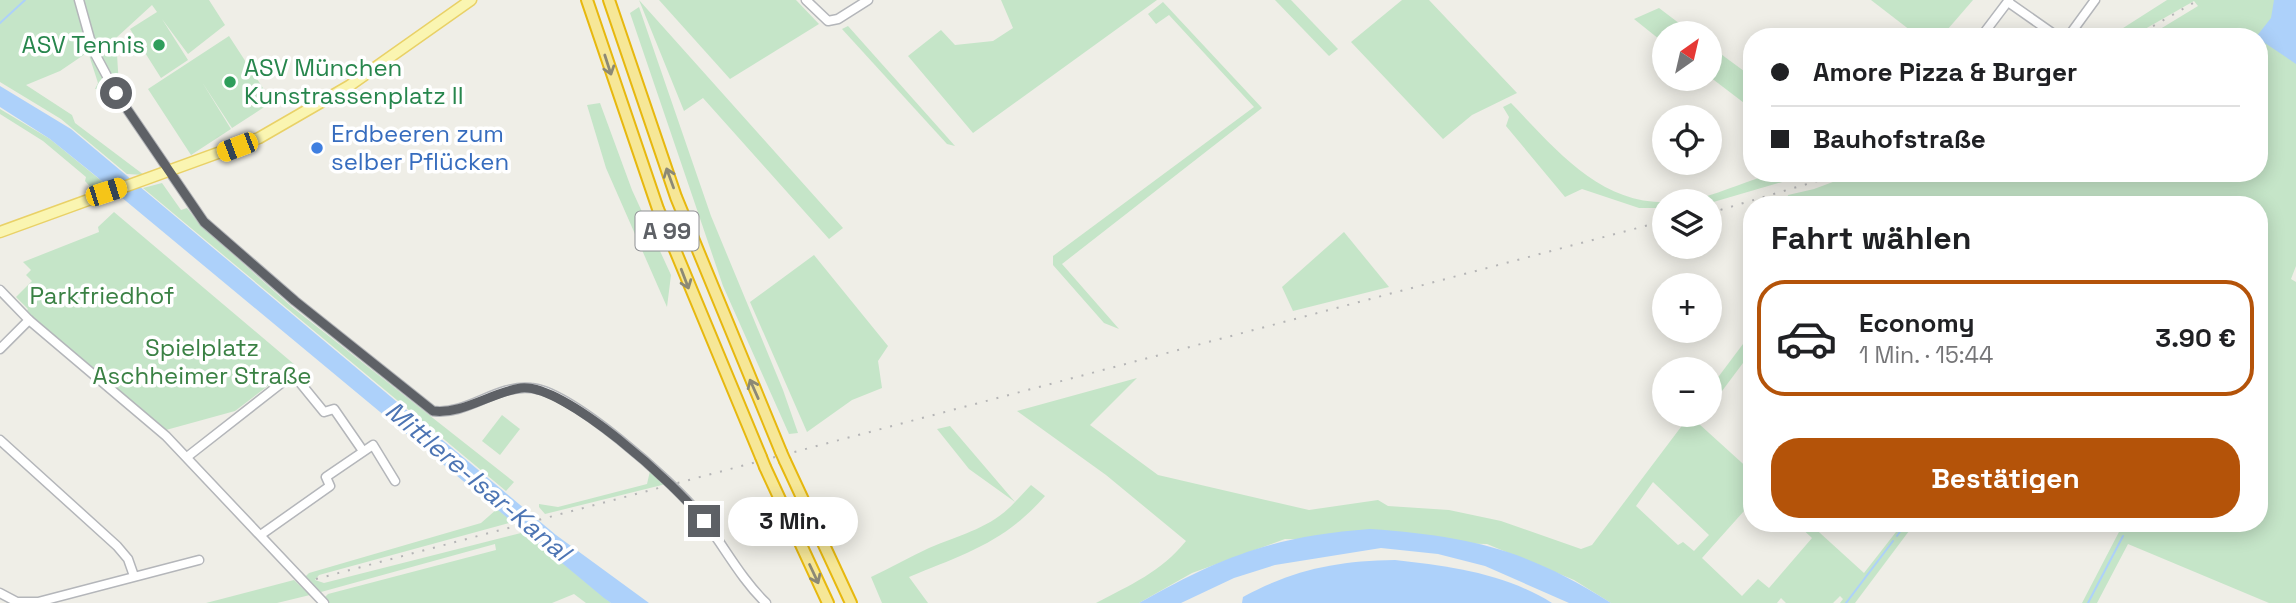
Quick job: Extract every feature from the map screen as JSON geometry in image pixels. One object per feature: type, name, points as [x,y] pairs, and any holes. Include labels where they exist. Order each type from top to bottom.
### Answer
[{"type":"highway","name":"A 99","points":[[587,0],[658,209],[763,462],[828,603]]},
{"type":"highway","name":"A 99","points":[[609,0],[676,197],[783,456],[851,603]]},
{"type":"main road","points":[[0,232],[259,138],[308,112],[471,0]]},
{"type":"street","points":[[79,0],[93,50],[116,93],[204,222],[295,301],[433,411],[455,409],[512,390],[531,388],[551,393],[584,412],[674,487],[698,513],[765,603]]},
{"type":"street","points":[[806,0],[828,21],[843,16],[868,0]]},
{"type":"street","points":[[2075,28],[2095,0]]},
{"type":"street","points":[[1988,28],[2009,1],[2046,28]]},
{"type":"street","points":[[0,290],[29,320],[187,457],[324,603]]},
{"type":"street","points":[[0,349],[29,320]]},
{"type":"street","points":[[187,457],[293,374],[324,412],[334,409],[363,451]]},
{"type":"street","points":[[0,440],[117,546],[128,559],[134,576]]},
{"type":"street","points":[[262,534],[331,486],[326,477],[373,445],[396,481]]},
{"type":"street","points":[[0,593],[17,602],[37,602],[199,559]]},
{"type":"green space","points":[[0,0],[209,0],[225,25],[188,54],[162,19],[188,60],[161,78],[130,29],[157,12],[152,5],[116,38],[119,87],[110,91],[95,89],[98,83],[88,52],[60,71],[26,85],[72,115],[75,123],[144,175],[127,174],[61,119],[0,82]]},
{"type":"green space","points":[[639,0],[843,228],[829,239],[703,98],[684,111]]},
{"type":"green space","points":[[659,0],[796,0],[819,24],[730,79]]},
{"type":"green space","points":[[1001,0],[1157,0],[973,133],[908,56],[941,30],[955,45],[993,41],[1013,28]]},
{"type":"green space","points":[[1275,0],[1291,0],[1338,49],[1329,56]]},
{"type":"green space","points":[[1402,0],[1429,0],[1517,93],[1472,115],[1443,139],[1351,42]]},
{"type":"green space","points":[[1871,0],[1973,0],[1949,28],[1907,28]]},
{"type":"green space","points":[[2167,0],[2296,0],[2296,266],[2291,279],[2296,282],[2296,603],[2269,603],[2128,544],[2097,603],[2082,603],[2119,532],[2268,532],[2268,196],[1788,196],[1833,182],[2268,182],[2268,28],[2162,28],[2198,6],[2194,1],[2147,28],[2123,28]]},
{"type":"green space","points":[[1163,2],[1262,108],[1062,264],[1119,329],[1104,323],[1053,265],[1053,256],[1254,107],[1169,15],[1156,24],[1148,14]]},
{"type":"green space","points":[[639,7],[711,216],[798,433],[789,434],[723,286],[630,13]]},
{"type":"green space","points":[[1659,8],[1676,21],[1652,21],[1652,33],[1634,19]]},
{"type":"green space","points":[[848,26],[955,146],[947,144],[842,29]]},
{"type":"green space","points":[[229,36],[272,102],[232,128],[202,82],[231,129],[191,155],[148,89]]},
{"type":"green space","points":[[1722,55],[1743,70],[1743,102],[1722,86]]},
{"type":"green space","points":[[600,103],[632,190],[671,275],[667,307],[606,168],[587,105]]},
{"type":"green space","points":[[1511,103],[1550,144],[1592,179],[1615,192],[1652,201],[1652,208],[1639,208],[1582,189],[1565,197],[1506,126],[1509,117],[1503,107]]},
{"type":"green space","points":[[0,109],[50,139],[109,187],[95,192],[85,181],[86,177],[43,141],[0,114]]},
{"type":"green space","points":[[1747,182],[1782,182],[1722,200],[1722,191]]},
{"type":"green space","points":[[162,183],[181,210],[187,208],[200,225],[292,307],[514,482],[506,491],[143,188]]},
{"type":"green space","points":[[114,212],[295,365],[235,411],[166,430],[26,312],[28,309],[16,297],[32,281],[26,275],[31,270],[23,262],[99,232],[98,227]]},
{"type":"green space","points":[[1344,232],[1389,287],[1293,311],[1282,287]]},
{"type":"green space","points":[[814,255],[888,346],[878,361],[882,388],[852,400],[807,432],[750,302]]},
{"type":"green space","points":[[1743,344],[1743,363],[1722,391],[1722,372]]},
{"type":"green space","points":[[1137,378],[1090,425],[1158,475],[1309,510],[1378,500],[1388,506],[1449,510],[1501,521],[1581,549],[1592,545],[1681,427],[1702,427],[1743,464],[1743,512],[1702,558],[1742,596],[1758,579],[1769,588],[1812,538],[1806,532],[1819,532],[1864,573],[1896,532],[1908,532],[1855,603],[1840,603],[1843,599],[1840,596],[1833,603],[1786,603],[1781,598],[1777,603],[1611,603],[1574,580],[1487,544],[1285,539],[1192,573],[1139,603],[1096,603],[1156,569],[1186,541],[1106,475],[1017,411]],"holes":[[[1653,482],[1709,535],[1694,551],[1683,542],[1678,545],[1636,506]]]},
{"type":"green space","points":[[502,415],[520,429],[500,455],[482,441]]},
{"type":"green space","points":[[950,426],[1015,502],[969,469],[937,429]]},
{"type":"green space","points":[[650,471],[666,484],[545,514],[539,507],[539,504],[558,507],[647,484]]},
{"type":"green space","points":[[1031,485],[1045,496],[1014,525],[982,546],[909,577],[928,603],[882,603],[871,577],[996,519]]},
{"type":"green space","points":[[497,509],[513,522],[319,575],[315,580],[324,583],[525,532],[611,603],[586,603],[574,594],[552,603],[328,603],[324,598],[328,594],[496,550],[495,544],[321,592],[305,577],[309,573],[481,523]]},
{"type":"green space","points":[[294,580],[310,595],[277,603],[206,603]]},
{"type":"water","points":[[2274,0],[2296,0],[2296,64],[2268,45],[2268,28],[2263,28],[2271,18]]},
{"type":"water","name":"Mittlere-Isar-Kanal","points":[[0,86],[71,129],[556,535],[649,603],[611,603],[604,598],[91,172],[50,139],[0,107]]},
{"type":"water","points":[[1370,529],[1437,536],[1496,548],[1551,570],[1611,603],[1569,603],[1485,566],[1438,554],[1381,548],[1275,565],[1234,578],[1181,603],[1139,603],[1197,573],[1250,551],[1306,537]]},
{"type":"water","points":[[1395,560],[1476,572],[1515,584],[1552,603],[1242,603],[1243,597],[1262,587],[1299,573],[1354,562]]},
{"type":"waterway","points":[[0,23],[25,0]]},
{"type":"waterway","points":[[1897,536],[1900,532]]},
{"type":"waterway","points":[[2088,603],[2123,536]]},
{"type":"waterway","points":[[1846,603],[1893,541]]},
{"type":"railway","points":[[2150,28],[2193,3]]},
{"type":"railway","points":[[1767,196],[1814,182]]},
{"type":"railway","points":[[1722,209],[1743,203]]},
{"type":"railway","points":[[316,579],[1652,224]]},
{"type":"place","name":"ASV Tennis","points":[[159,45]]},
{"type":"place","name":"ASV München Kunstrassenplatz II","points":[[230,82]]},
{"type":"place","name":"Erdbeeren zum selber Pflücken","points":[[317,148]]},
{"type":"route","points":[[116,93],[204,222],[295,301],[433,411],[455,409],[521,388],[551,393],[584,412],[671,484],[704,521]]},
{"type":"park label","name":"Parkfriedhof","points":[[102,296]]},
{"type":"park label","name":"Spielplatz Aschheimer Straße","points":[[202,362]]}]
